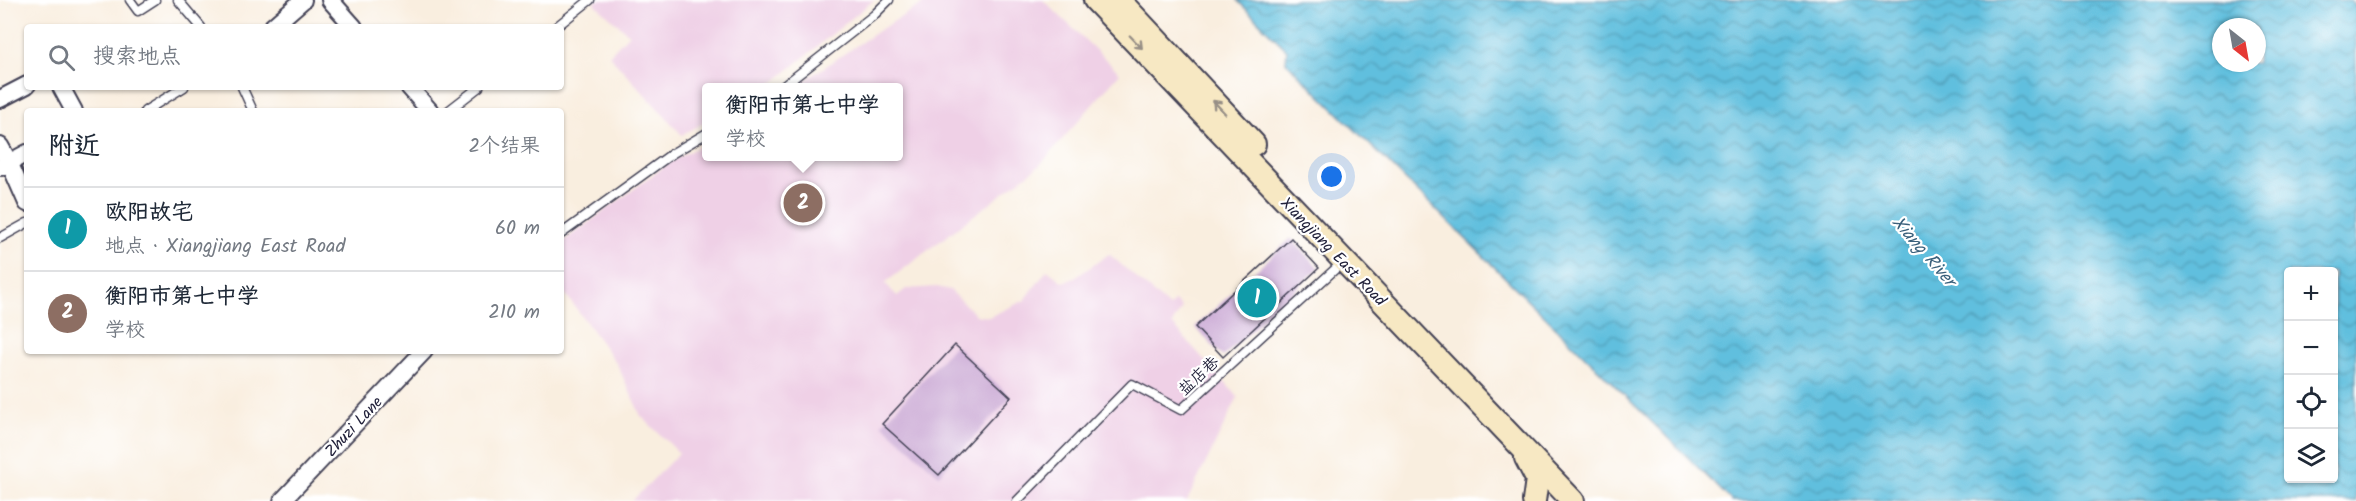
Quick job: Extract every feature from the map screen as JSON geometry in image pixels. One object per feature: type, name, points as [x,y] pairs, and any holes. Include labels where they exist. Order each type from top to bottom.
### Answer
[{"type":"main road","name":"Xiangjiang East Road","points":[[1095,0],[1520,446],[1584,501]]},
{"type":"main road","name":"Xiangjiang East Road","points":[[1119,0],[1584,501]]},
{"type":"main road","points":[[1520,446],[1537,479],[1534,501]]},
{"type":"street","points":[[275,24],[303,0]]},
{"type":"street","points":[[330,0],[351,24]]},
{"type":"street","points":[[0,99],[24,87]]},
{"type":"street","points":[[63,90],[72,108]]},
{"type":"street","points":[[412,90],[427,108]]},
{"type":"street","points":[[0,146],[5,165],[24,198]]},
{"type":"street","points":[[5,165],[24,155]]},
{"type":"street","name":"Zhuzi Lane","points":[[282,501],[421,354]]},
{"type":"lane","points":[[130,0],[138,10],[155,0]]},
{"type":"lane","points":[[178,0],[198,24]]},
{"type":"lane","points":[[560,24],[590,0]]},
{"type":"lane","points":[[787,83],[874,15],[889,0]]},
{"type":"lane","points":[[149,108],[179,90]]},
{"type":"lane","points":[[243,90],[252,108]]},
{"type":"lane","points":[[452,108],[475,90]]},
{"type":"lane","points":[[564,232],[673,153],[702,136]]},
{"type":"lane","points":[[0,237],[24,225]]},
{"type":"lane","name":"盐店巷","points":[[1017,501],[1132,384],[1181,411],[1344,261]]},
{"type":"shaded area","points":[[598,0],[874,0],[771,83],[702,83],[702,124],[682,135],[609,55],[629,34],[594,3]]},
{"type":"shaded area","points":[[929,0],[1043,0],[1120,73],[1040,165],[885,283],[897,296],[906,289],[937,287],[950,290],[976,315],[989,317],[1025,300],[1047,270],[1063,282],[1075,278],[1109,254],[1169,307],[1175,301],[1182,308],[1172,324],[1238,397],[1187,501],[632,501],[679,453],[641,416],[617,364],[564,292],[565,240],[672,161],[702,145],[702,161],[903,161],[903,83],[801,83]]},
{"type":"water","name":"Xiang River","points":[[1237,0],[2351,0],[2356,6],[2356,501],[1732,501],[1286,62],[1287,50]]},
{"type":"building","points":[[1291,238],[1319,268],[1223,357],[1195,327]]},
{"type":"building","points":[[955,345],[1011,397],[939,475],[882,424]]},
{"type":"place","name":"衡阳市第七中学","points":[[803,203]]},
{"type":"place","name":"欧阳故宅","points":[[1257,298]]}]
